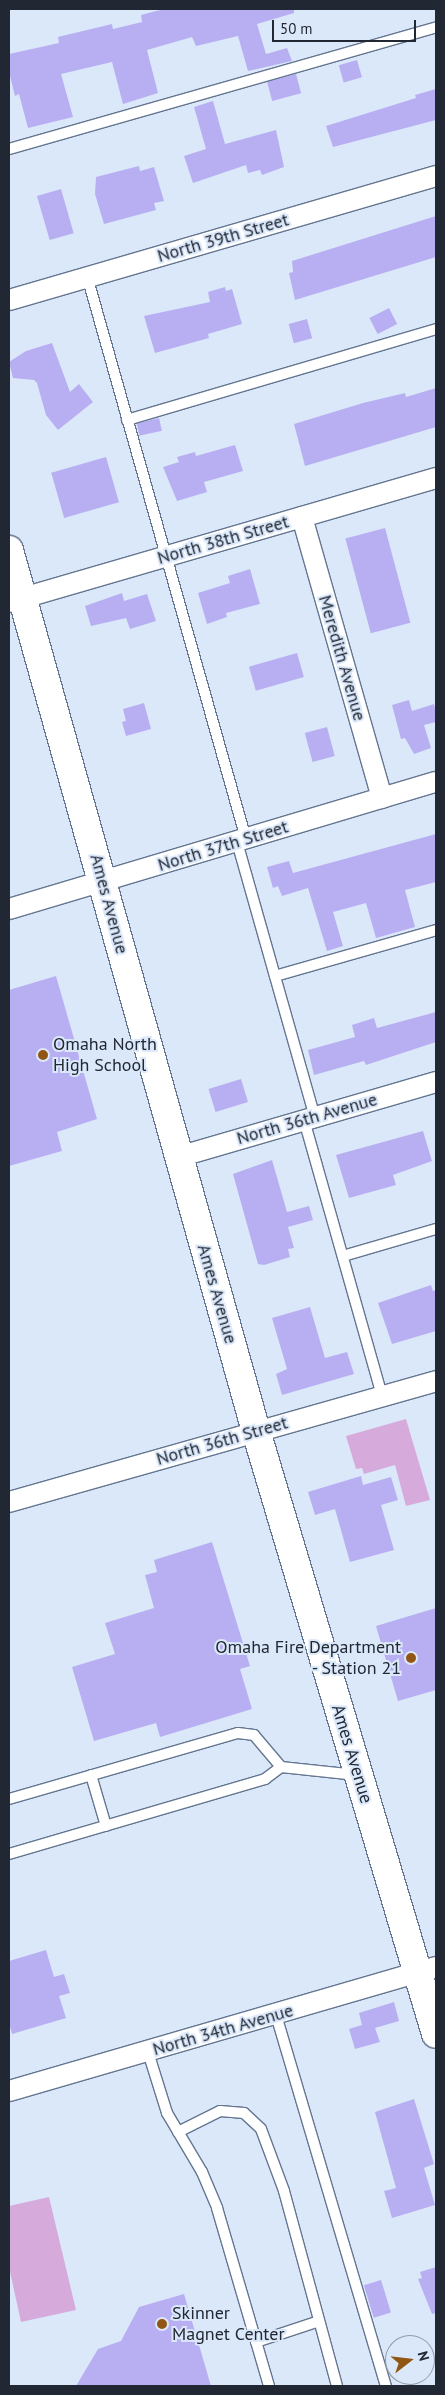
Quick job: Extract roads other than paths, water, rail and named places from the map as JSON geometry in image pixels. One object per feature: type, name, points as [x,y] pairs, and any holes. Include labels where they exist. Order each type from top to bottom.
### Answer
[{"type":"main road","name":"Ames Avenue","points":[[9,550],[16,600],[103,882],[178,1157],[256,1431],[358,1776],[427,1970],[436,2034]]},
{"type":"street","name":"North 39th Street","points":[[9,300],[436,176]]},
{"type":"street","name":"North 38th Street","points":[[16,600],[436,478]]},
{"type":"street","name":"Meredith Avenue","points":[[302,517],[382,798]]},
{"type":"street","name":"North 37th Street","points":[[9,909],[436,782]]},
{"type":"street","name":"North 36th Avenue","points":[[178,1157],[436,1082]]},
{"type":"street","name":"North 36th Street","points":[[9,1502],[436,1381]]},
{"type":"street","name":"North 34th Avenue","points":[[9,2091],[427,1970]]},
{"type":"lane","points":[[9,149],[436,27]]},
{"type":"lane","points":[[87,276],[241,840],[342,1256],[382,1396]]},
{"type":"lane","points":[[127,420],[436,330]]},
{"type":"lane","points":[[275,976],[436,930]]},
{"type":"lane","points":[[342,1256],[436,1229]]},
{"type":"lane","points":[[9,1798],[238,1733],[254,1734],[282,1767]]},
{"type":"lane","points":[[9,1854],[264,1779],[282,1767],[358,1776]]},
{"type":"lane","points":[[91,1775],[106,1826]]},
{"type":"lane","points":[[276,2015],[386,2386]]},
{"type":"lane","points":[[148,2052],[158,2089],[178,2132],[202,2172],[217,2208],[269,2386]]},
{"type":"lane","points":[[178,2132],[220,2111],[244,2113],[261,2130],[284,2191],[337,2386]]},
{"type":"lane","points":[[256,2342],[319,2322]]},
{"type":"place","name":"Omaha North High School","points":[[43,1055]]},
{"type":"place","name":"Omaha Fire Department - Station 21","points":[[411,1658]]},
{"type":"place","name":"Skinner Magnet Center","points":[[162,2324]]}]
